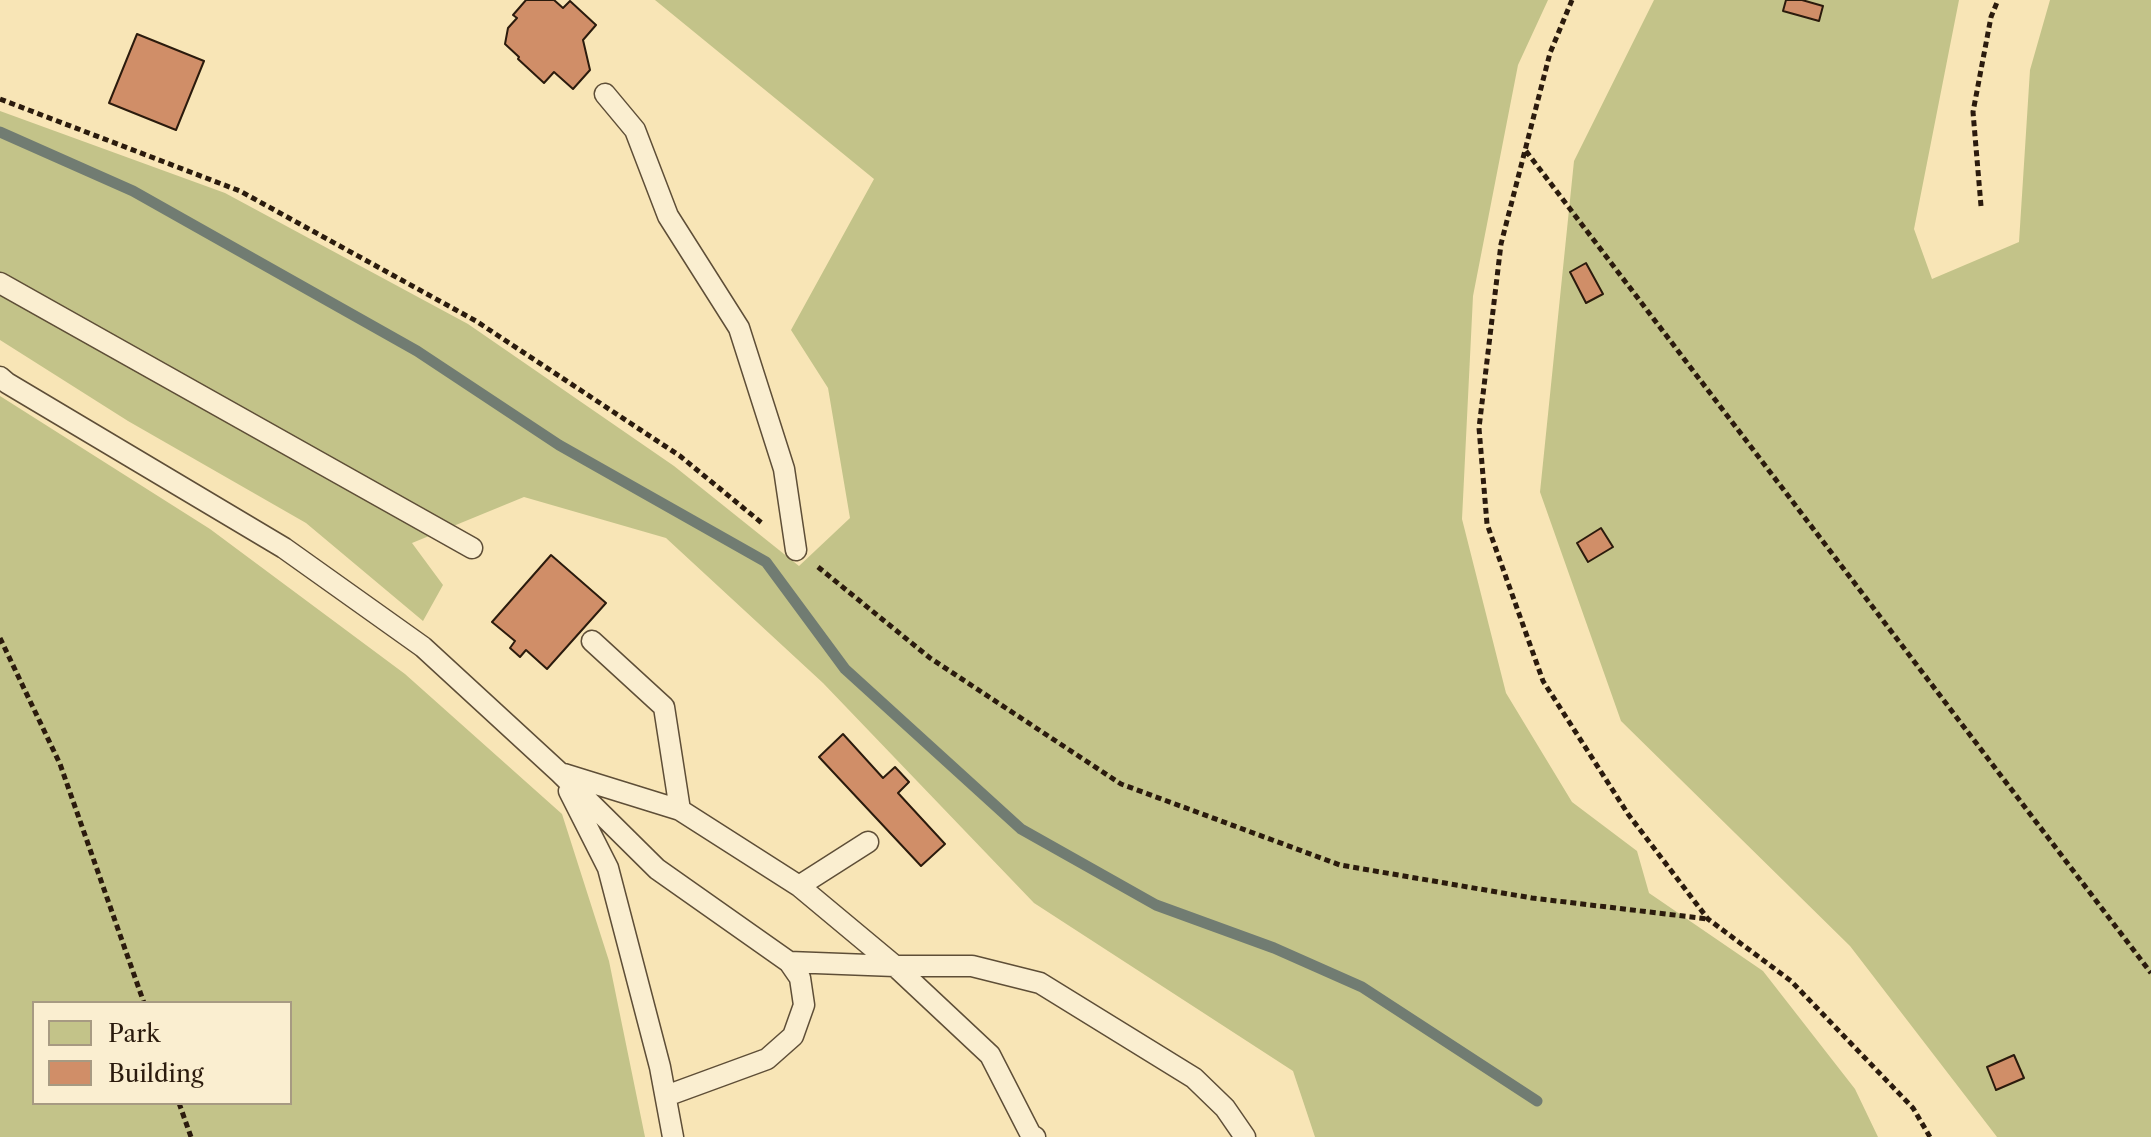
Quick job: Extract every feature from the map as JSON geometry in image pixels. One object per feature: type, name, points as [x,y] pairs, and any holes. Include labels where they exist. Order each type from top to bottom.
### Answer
[{"type":"lane","points":[[605,94],[635,130],[668,216],[739,328],[784,469],[796,550]]},
{"type":"lane","points":[[0,283],[472,548]]},
{"type":"lane","points":[[0,377],[271,540],[423,647],[560,773],[657,869],[789,962],[800,978],[804,1005],[793,1036],[767,1059],[666,1096]]},
{"type":"lane","points":[[592,641],[664,707],[680,810]]},
{"type":"lane","points":[[560,773],[680,810],[799,886],[895,966],[990,1055],[1031,1135],[1035,1137]]},
{"type":"lane","points":[[560,773],[608,868],[649,1022],[673,1137]]},
{"type":"lane","points":[[799,886],[868,842]]},
{"type":"lane","points":[[789,962],[972,966],[1040,983],[1194,1078],[1225,1108],[1245,1137]]},
{"type":"path","points":[[1572,0],[1550,53],[1501,244],[1479,428],[1487,524],[1543,681],[1628,814],[1708,919],[1791,981],[1913,1108],[1930,1137]]},
{"type":"path","points":[[1981,206],[1973,112],[1991,17],[1998,0]]},
{"type":"path","points":[[0,99],[240,191],[476,321],[680,456],[930,658],[1121,784],[1340,865],[1532,898],[1708,919]]},
{"type":"path","points":[[1525,150],[2151,973]]},
{"type":"path","points":[[0,638],[60,764],[143,1001]]},
{"type":"path","points":[[180,1105],[191,1137]]},
{"type":"green space","points":[[655,0],[1548,0],[1518,65],[1473,296],[1462,519],[1506,693],[1572,802],[1637,851],[1649,893],[1763,971],[1855,1089],[1878,1137],[1315,1137],[1293,1071],[1034,903],[823,683],[666,538],[524,497],[412,543],[443,585],[423,621],[306,523],[128,421],[0,340],[0,111],[225,193],[468,324],[674,466],[799,566],[850,518],[828,388],[791,330],[874,179]]},
{"type":"green space","points":[[1654,0],[1959,0],[1914,229],[1932,279],[2019,242],[2030,70],[2050,0],[2151,0],[2151,1137],[1997,1137],[1850,946],[1621,721],[1540,492],[1574,161]]},
{"type":"green space","points":[[0,396],[210,529],[405,674],[562,814],[609,961],[645,1137],[0,1137]]},
{"type":"building","points":[[526,0],[554,0],[563,8],[570,1],[596,25],[583,40],[590,70],[573,89],[554,72],[544,83],[505,44],[508,28],[517,18],[513,15]]},
{"type":"building","points":[[1786,0],[1802,0],[1823,6],[1819,21],[1783,11]]},
{"type":"building","points":[[137,34],[204,61],[176,130],[109,103]]},
{"type":"building","points":[[1586,263],[1603,294],[1586,303],[1570,272]]},
{"type":"building","points":[[1601,528],[1613,547],[1588,562],[1577,543]]},
{"type":"building","points":[[551,555],[606,603],[547,669],[526,650],[520,657],[510,648],[515,641],[492,622]]},
{"type":"building","points":[[843,734],[883,778],[895,767],[909,782],[898,793],[945,844],[921,866],[819,757]]},
{"type":"building","points":[[2014,1055],[2024,1078],[1996,1090],[1987,1067]]},
{"type":"waterway","points":[[0,132],[133,191],[417,351],[559,445],[766,562],[845,669],[1021,829],[1156,905],[1274,948],[1362,987],[1537,1101]]}]
